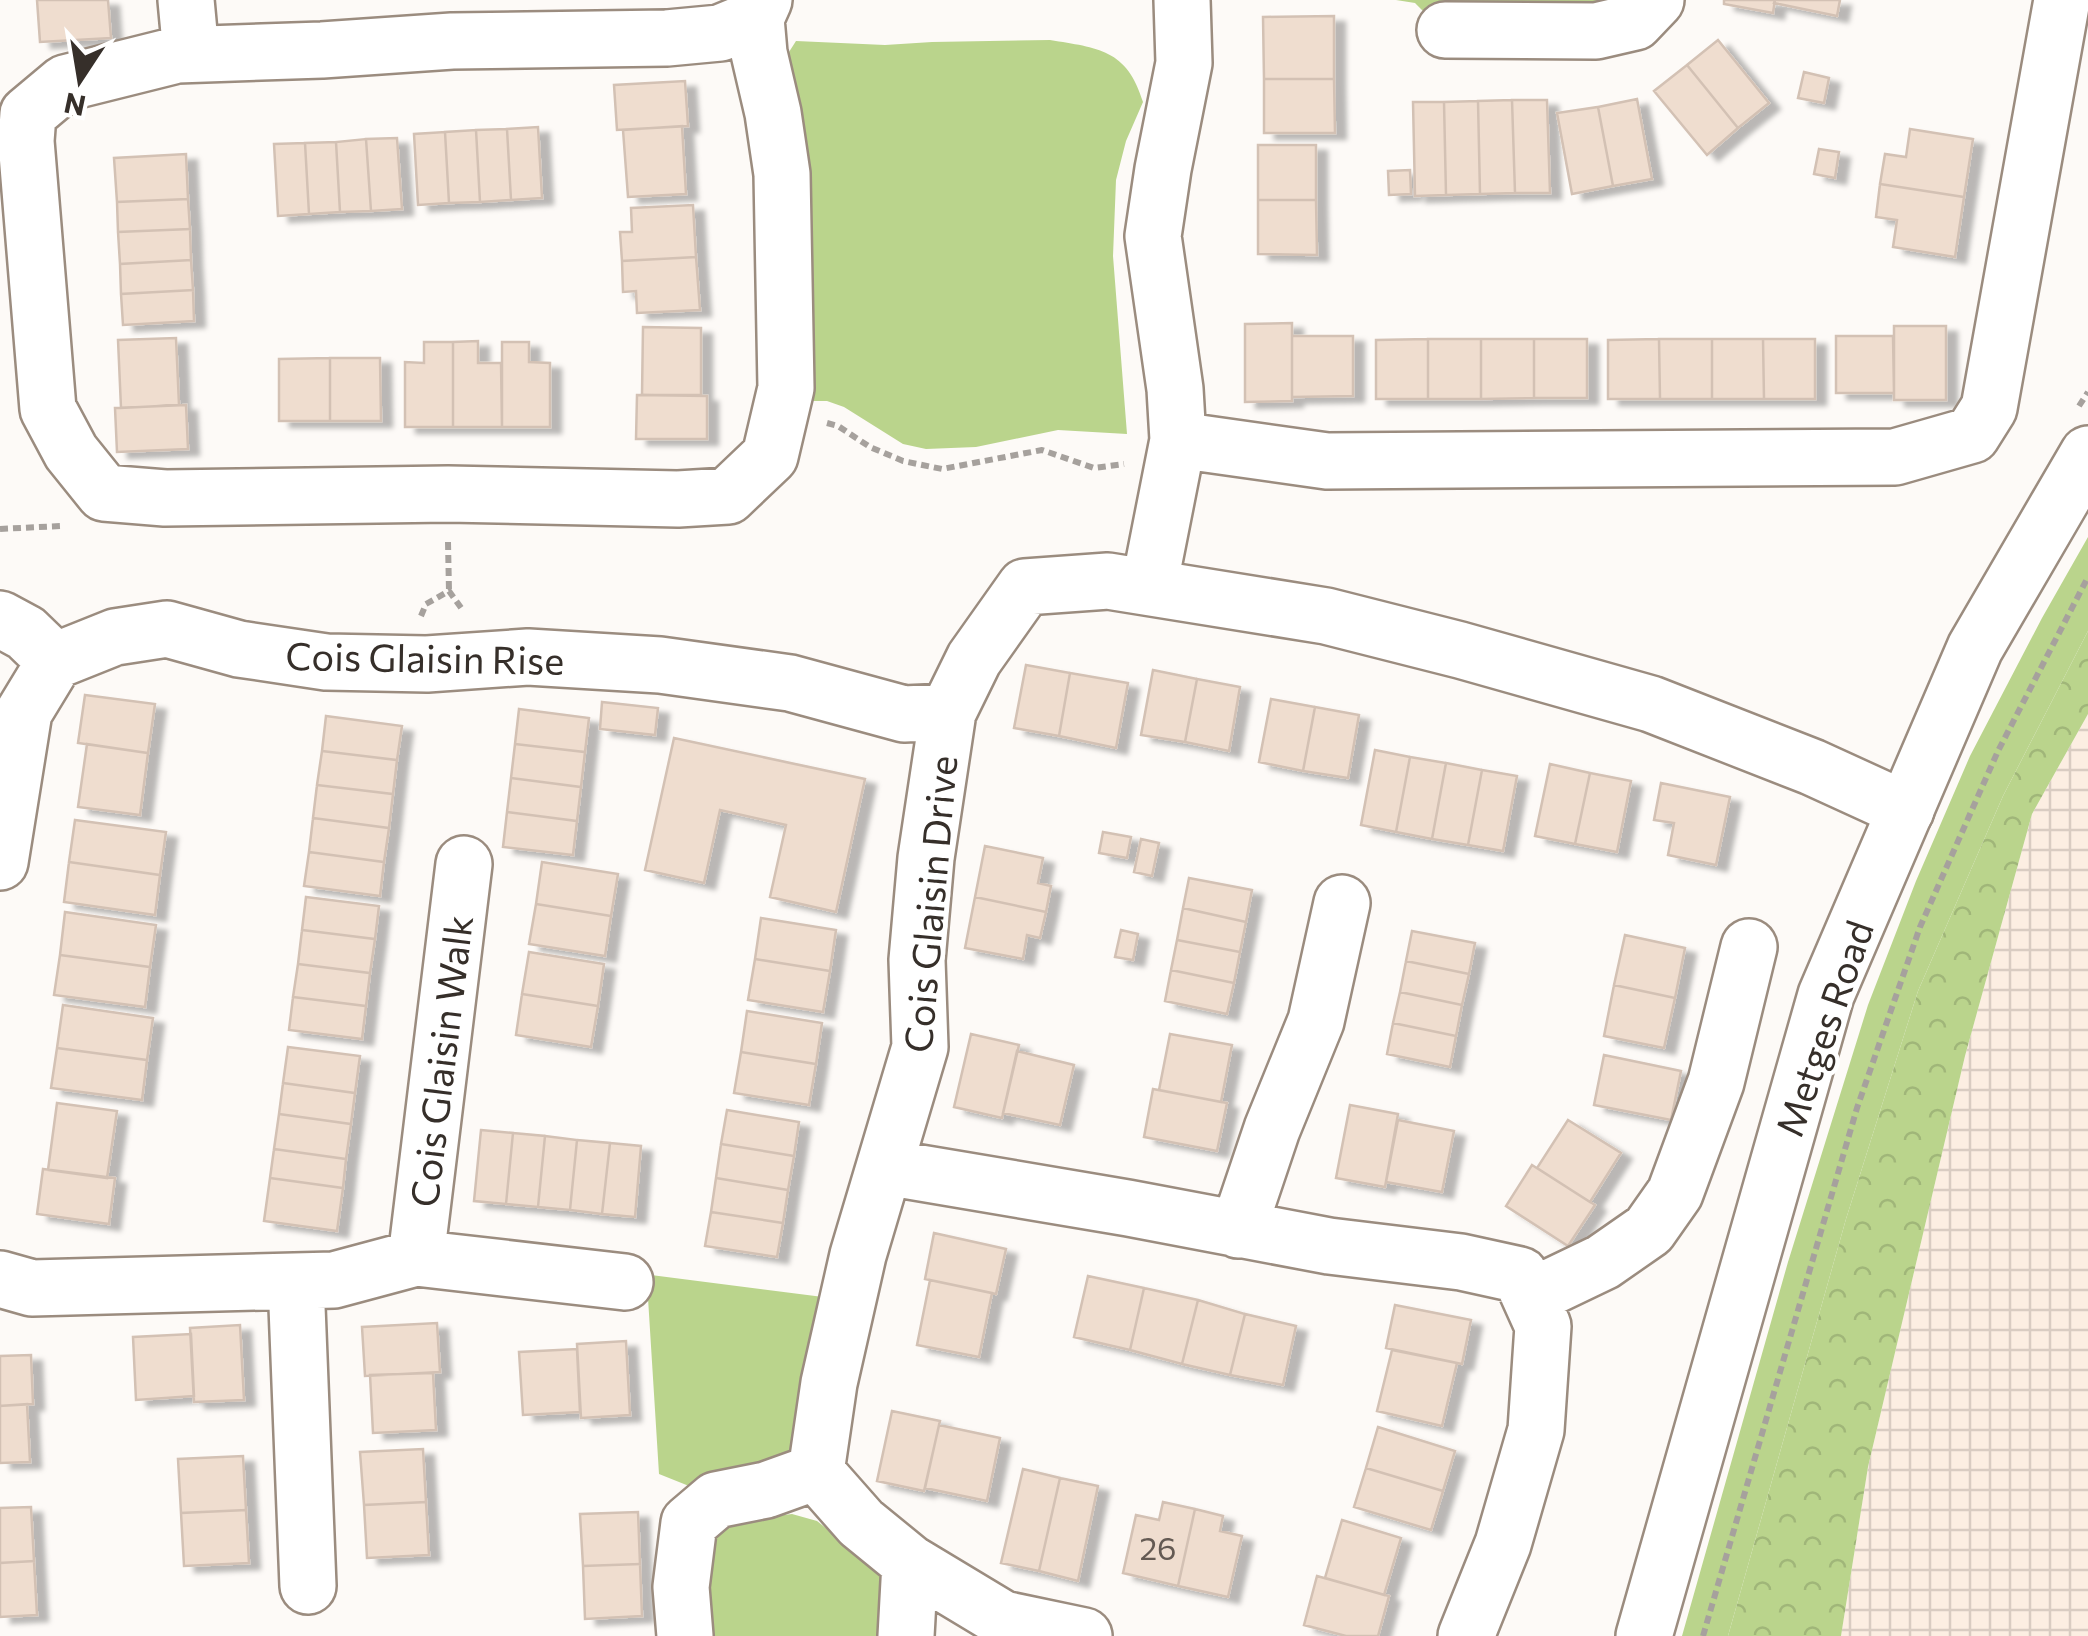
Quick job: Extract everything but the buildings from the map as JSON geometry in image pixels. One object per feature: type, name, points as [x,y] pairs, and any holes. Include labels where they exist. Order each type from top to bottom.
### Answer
[{"type":"street","points":[[186,0],[191,54]]},
{"type":"street","points":[[1140,0],[1160,6],[1182,0],[1184,62],[1153,236],[1174,389],[1177,448],[1149,586],[1326,616],[1651,704],[1812,767],[1906,810]]},
{"type":"street","points":[[1445,30],[1596,31],[1635,22],[1656,0]]},
{"type":"street","points":[[1177,448],[1327,461],[1894,457],[1972,435],[1989,408],[2062,0]]},
{"type":"street","points":[[760,9],[759,54],[782,174],[786,388],[770,456],[728,496],[165,498],[104,493],[71,452],[48,409],[14,153],[28,114],[65,83],[191,54],[322,50],[452,40],[666,38],[720,33],[760,9]]},
{"type":"street","name":"Metges Road","points":[[1644,1636],[1826,995],[1975,648],[2088,454]]},
{"type":"street","name":"Cois Glaisin Drive","points":[[816,1472],[829,1383],[858,1255],[920,1047],[918,960],[926,858],[948,712],[974,658],[1024,587],[1108,581],[1149,586]]},
{"type":"street","points":[[0,619],[26,633],[55,660],[24,712],[0,862]]},
{"type":"street","name":"Cois Glaisin Rise","points":[[55,660],[115,638],[167,629],[239,650],[326,662],[427,664],[528,657],[660,665],[790,683],[904,714],[948,712]]},
{"type":"street","name":"Cois Glaisin Walk","points":[[416,1258],[464,864]]},
{"type":"street","points":[[1238,1230],[1272,1128],[1316,1021],[1342,903]]},
{"type":"street","points":[[1530,1297],[1604,1262],[1650,1230],[1675,1192],[1716,1082],[1749,946]]},
{"type":"street","points":[[885,1167],[1329,1246],[1461,1262],[1520,1275],[1543,1326],[1536,1430],[1503,1544],[1466,1636]]},
{"type":"street","name":"Cois Glaisin Walk","points":[[0,1279],[32,1288],[334,1280],[416,1258],[625,1282]]},
{"type":"street","points":[[296,1280],[308,1586]]},
{"type":"street","points":[[685,1636],[681,1587],[689,1523],[716,1500],[766,1490],[816,1472],[861,1523],[910,1563],[1004,1619],[1084,1636]]},
{"type":"street","points":[[906,1636],[910,1563]]},
{"type":"path","points":[[780,413],[838,426],[870,447],[903,461],[942,468],[1042,450],[1094,468],[1177,448]]},
{"type":"path","points":[[1703,1636],[1857,1108],[1920,927],[1998,751],[2088,577]]},
{"type":"shaded area","points":[[2088,714],[2088,1636],[1841,1636],[1868,1467],[1965,1056],[2032,814]]},
{"type":"green space","points":[[1396,0],[1634,0],[1619,12],[1429,17],[1415,3]]},
{"type":"green space","points":[[1050,40],[1096,49],[1119,61],[1136,84],[1143,102],[1126,141],[1116,180],[1113,256],[1127,434],[1058,430],[976,447],[926,449],[903,444],[844,407],[810,401],[809,167],[786,77],[789,52],[796,41],[885,45]]},
{"type":"green space","points":[[2088,537],[2088,631],[2003,796],[1918,991],[1846,1219],[1728,1636],[1682,1636],[1788,1262],[1868,1005],[1970,756]]},
{"type":"green space","points":[[2088,631],[2088,714],[2032,814],[1965,1056],[1868,1467],[1841,1636],[1728,1636],[1846,1219],[1918,991],[2003,796]]},
{"type":"green space","points":[[651,1275],[823,1297],[789,1458],[694,1488],[659,1474],[648,1298]]},
{"type":"green space","points":[[792,1514],[817,1521],[878,1562],[887,1584],[880,1636],[711,1636],[706,1578],[709,1543],[721,1523]]}]
